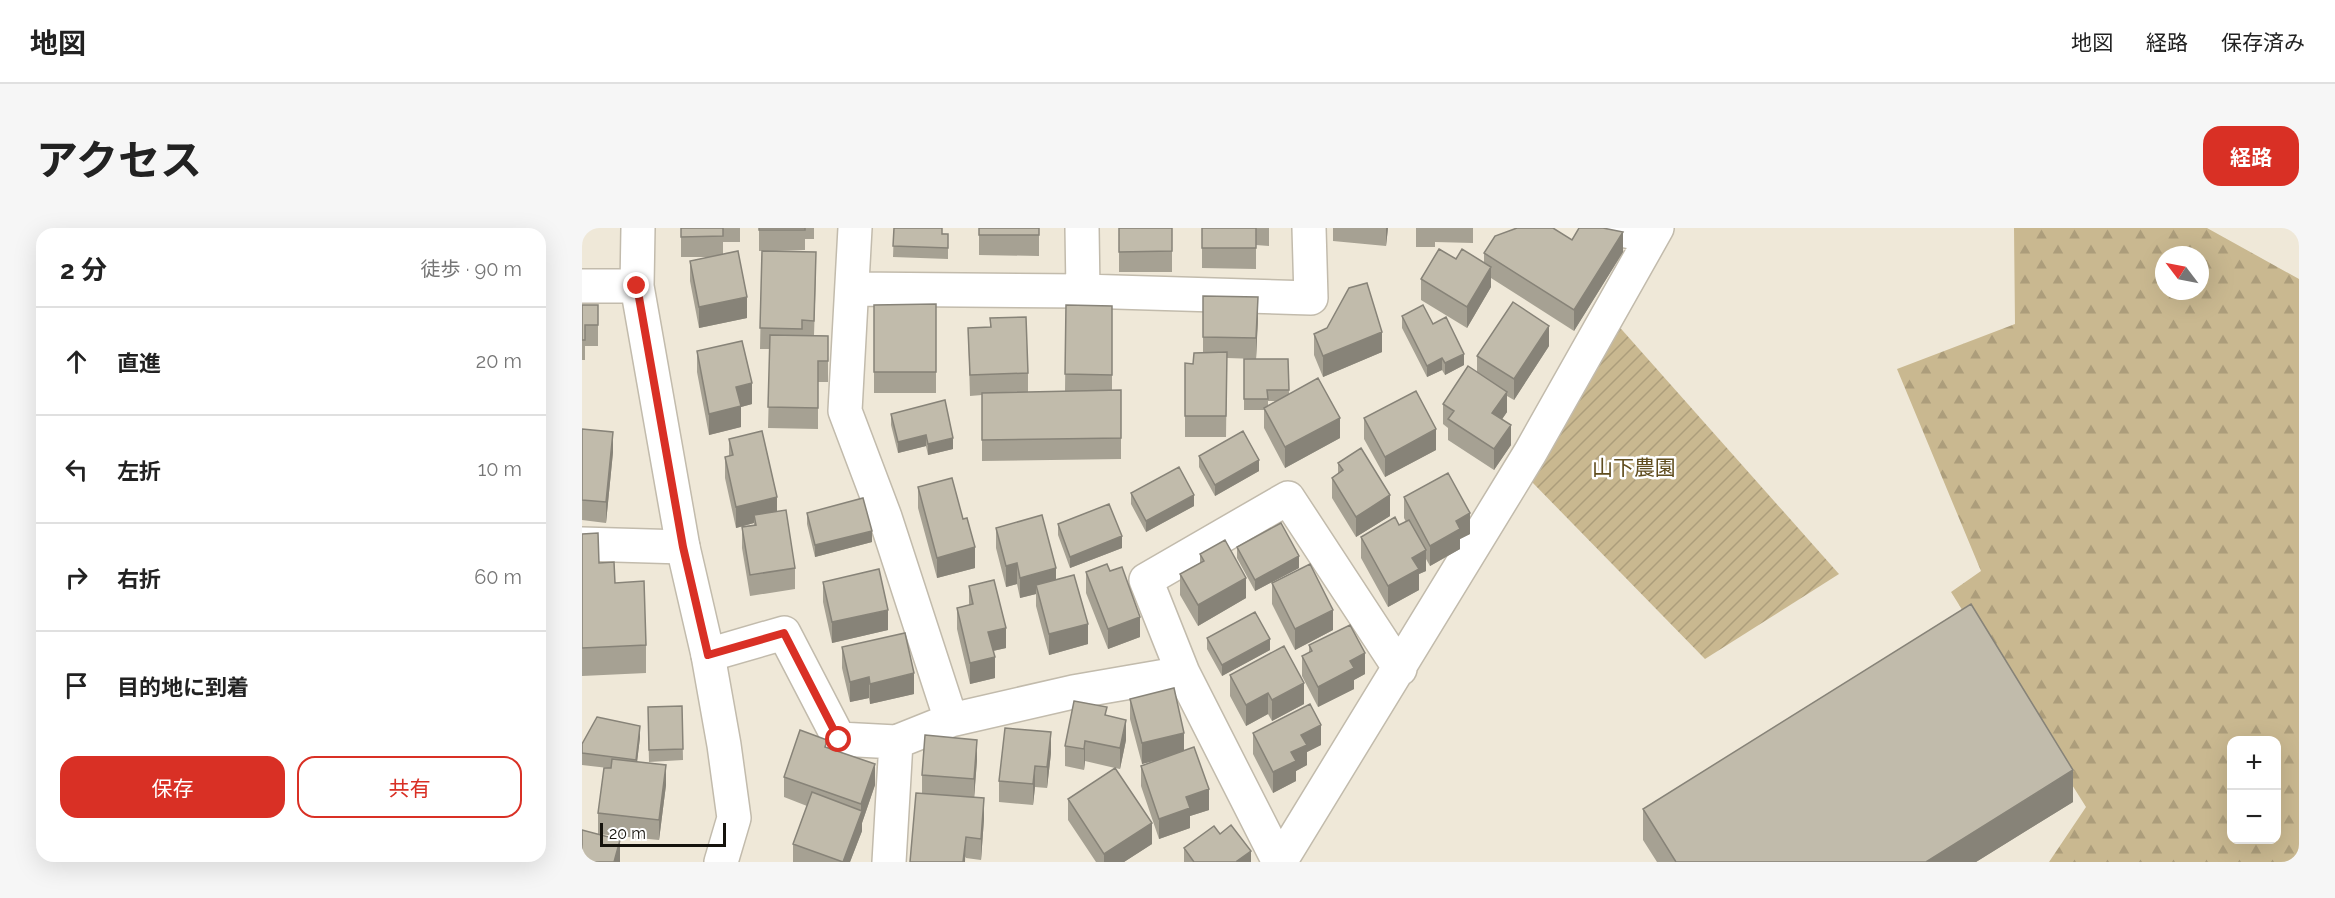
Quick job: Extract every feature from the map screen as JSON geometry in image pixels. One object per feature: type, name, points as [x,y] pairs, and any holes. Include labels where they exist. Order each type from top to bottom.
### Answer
[{"type":"street","points":[[638,228],[637,286],[683,547],[708,655],[734,818],[721,862]]},
{"type":"street","points":[[855,228],[845,411],[885,517],[951,720]]},
{"type":"street","points":[[1082,228],[1083,291]]},
{"type":"street","points":[[853,289],[1083,291],[1311,298],[1309,228]]},
{"type":"street","points":[[1280,862],[1530,453],[1654,232],[1612,228]]},
{"type":"street","points":[[582,286],[637,286]]},
{"type":"street","points":[[1280,862],[1184,673],[1146,580],[1288,498],[1400,669]]},
{"type":"street","points":[[582,544],[683,547]]},
{"type":"street","points":[[708,655],[784,633],[839,740],[896,742],[951,720],[1072,692],[1184,673]]},
{"type":"street","points":[[889,862],[896,742]]},
{"type":"green space","points":[[2014,228],[2207,228],[2299,279],[2299,862],[2049,862],[2086,807],[1951,592],[1981,571],[1897,369],[2015,324]]},
{"type":"green space","name":"山下農園","points":[[1615,322],[1839,574],[1705,659],[1530,480]]},
{"type":"building","points":[[681,228],[723,228],[723,236],[681,237]]},
{"type":"building","points":[[759,228],[805,228],[805,230],[759,230]]},
{"type":"building","points":[[894,228],[942,228],[942,234],[948,234],[948,248],[893,246]]},
{"type":"building","points":[[979,228],[1039,228],[1039,235],[979,235]]},
{"type":"building","points":[[1119,228],[1172,228],[1172,251],[1119,252]]},
{"type":"building","points":[[1202,228],[1256,228],[1256,248],[1202,248]]},
{"type":"building","points":[[1517,228],[1553,228],[1572,240],[1579,228],[1603,228],[1623,232],[1574,310],[1484,253],[1495,236]]},
{"type":"building","points":[[1439,249],[1456,259],[1462,249],[1491,267],[1467,307],[1421,279]]},
{"type":"building","points":[[738,251],[747,297],[699,307],[690,261]]},
{"type":"building","points":[[762,251],[816,252],[814,321],[802,320],[802,329],[760,328]]},
{"type":"building","points":[[1367,283],[1382,332],[1323,356],[1314,334],[1327,328],[1349,288]]},
{"type":"building","points":[[1203,296],[1258,297],[1256,338],[1203,337]]},
{"type":"building","points":[[1513,302],[1549,326],[1514,379],[1477,356]]},
{"type":"building","points":[[936,304],[936,372],[874,372],[874,305]]},
{"type":"building","points":[[582,305],[598,305],[598,325],[585,325],[585,340],[582,340]]},
{"type":"building","points":[[1066,305],[1112,306],[1112,375],[1065,374]]},
{"type":"building","points":[[1423,305],[1433,324],[1446,317],[1464,354],[1445,363],[1442,358],[1427,366],[1402,316]]},
{"type":"building","points":[[1026,317],[1028,373],[970,375],[968,328],[991,327],[990,318]]},
{"type":"building","points":[[770,335],[828,336],[828,361],[818,361],[818,408],[768,407]]},
{"type":"building","points":[[742,341],[752,383],[736,387],[741,406],[709,414],[697,351]]},
{"type":"building","points":[[1227,352],[1226,416],[1185,416],[1185,363],[1193,364],[1194,353]]},
{"type":"building","points":[[1244,359],[1288,359],[1289,390],[1267,390],[1268,399],[1244,399]]},
{"type":"building","points":[[1468,366],[1507,392],[1492,413],[1511,425],[1494,449],[1448,419],[1454,411],[1443,404]]},
{"type":"building","points":[[1318,378],[1340,418],[1285,447],[1264,408]]},
{"type":"building","points":[[1121,390],[1121,438],[982,440],[982,393]]},
{"type":"building","points":[[1416,391],[1436,429],[1385,457],[1364,418]]},
{"type":"building","points":[[945,400],[953,438],[928,444],[926,435],[898,442],[891,414]]},
{"type":"building","points":[[582,429],[613,432],[606,502],[582,500]]},
{"type":"building","points":[[762,431],[777,497],[736,507],[725,457],[733,455],[729,439]]},
{"type":"building","points":[[1243,431],[1259,460],[1215,485],[1199,456]]},
{"type":"building","points":[[1361,448],[1390,495],[1356,517],[1332,478],[1343,470],[1338,463]]},
{"type":"building","points":[[1179,467],[1194,495],[1146,521],[1131,493]]},
{"type":"building","points":[[1448,473],[1470,513],[1456,521],[1460,529],[1430,546],[1404,497]]},
{"type":"building","points":[[952,478],[963,519],[967,518],[975,547],[937,558],[918,487]]},
{"type":"building","points":[[863,498],[872,531],[815,545],[807,513]]},
{"type":"building","points":[[1109,504],[1122,536],[1070,557],[1058,524]]},
{"type":"building","points":[[786,510],[795,568],[750,575],[742,527],[756,525],[754,515]]},
{"type":"building","points":[[1042,515],[1056,568],[1020,578],[1017,563],[1006,566],[996,528]]},
{"type":"building","points":[[1395,517],[1399,525],[1409,520],[1426,550],[1412,558],[1419,569],[1388,586],[1361,537]]},
{"type":"building","points":[[1281,523],[1299,556],[1255,580],[1237,547]]},
{"type":"building","points":[[598,533],[599,563],[614,562],[615,583],[644,581],[646,645],[582,648],[582,534]]},
{"type":"building","points":[[1225,540],[1246,578],[1198,605],[1180,574],[1204,561],[1200,554]]},
{"type":"building","points":[[1107,564],[1110,571],[1122,567],[1140,617],[1108,629],[1086,572]]},
{"type":"building","points":[[1310,564],[1333,610],[1295,629],[1272,583]]},
{"type":"building","points":[[879,569],[888,610],[832,622],[823,582]]},
{"type":"building","points":[[1074,575],[1088,624],[1049,634],[1036,585]]},
{"type":"building","points":[[994,580],[1006,628],[988,632],[995,657],[970,663],[957,608],[973,604],[969,586]]},
{"type":"building","points":[[1971,604],[2073,770],[1926,862],[1676,862],[1643,809]]},
{"type":"building","points":[[1255,612],[1270,639],[1222,665],[1207,638]]},
{"type":"building","points":[[1350,625],[1365,653],[1350,661],[1354,668],[1318,687],[1302,656],[1312,651],[1309,645]]},
{"type":"building","points":[[905,633],[914,673],[870,684],[869,677],[850,682],[842,647]]},
{"type":"building","points":[[1284,646],[1304,683],[1272,700],[1268,693],[1246,705],[1230,675]]},
{"type":"building","points":[[1174,688],[1184,733],[1142,743],[1130,699]]},
{"type":"building","points":[[1074,701],[1107,707],[1105,715],[1126,720],[1120,748],[1085,741],[1084,749],[1065,746]]},
{"type":"building","points":[[1310,704],[1321,725],[1301,735],[1307,745],[1291,752],[1296,761],[1273,772],[1253,733]]},
{"type":"building","points":[[682,706],[683,749],[649,750],[648,707]]},
{"type":"building","points":[[597,717],[640,726],[636,760],[582,753],[582,744]]},
{"type":"building","points":[[1005,728],[1051,732],[1047,767],[1035,766],[1033,784],[999,781]]},
{"type":"building","points":[[800,730],[827,740],[825,747],[875,764],[861,804],[784,777]]},
{"type":"building","points":[[925,735],[977,740],[974,779],[922,775]]},
{"type":"building","points":[[1194,747],[1209,789],[1186,797],[1190,808],[1159,819],[1141,766]]},
{"type":"building","points":[[612,759],[666,765],[659,820],[598,813],[604,768],[611,768]]},
{"type":"building","points":[[1115,768],[1152,823],[1104,854],[1068,799]]},
{"type":"building","points":[[812,792],[862,811],[843,862],[793,844]]},
{"type":"building","points":[[916,793],[984,798],[981,839],[966,837],[963,862],[910,862]]},
{"type":"building","points":[[1231,825],[1251,851],[1238,862],[1194,862],[1184,848],[1214,826],[1220,834]]},
{"type":"building","points":[[582,830],[620,840],[614,862],[582,862]]},
{"type":"route","points":[[637,286],[683,547],[708,655],[784,633],[839,740]]}]
